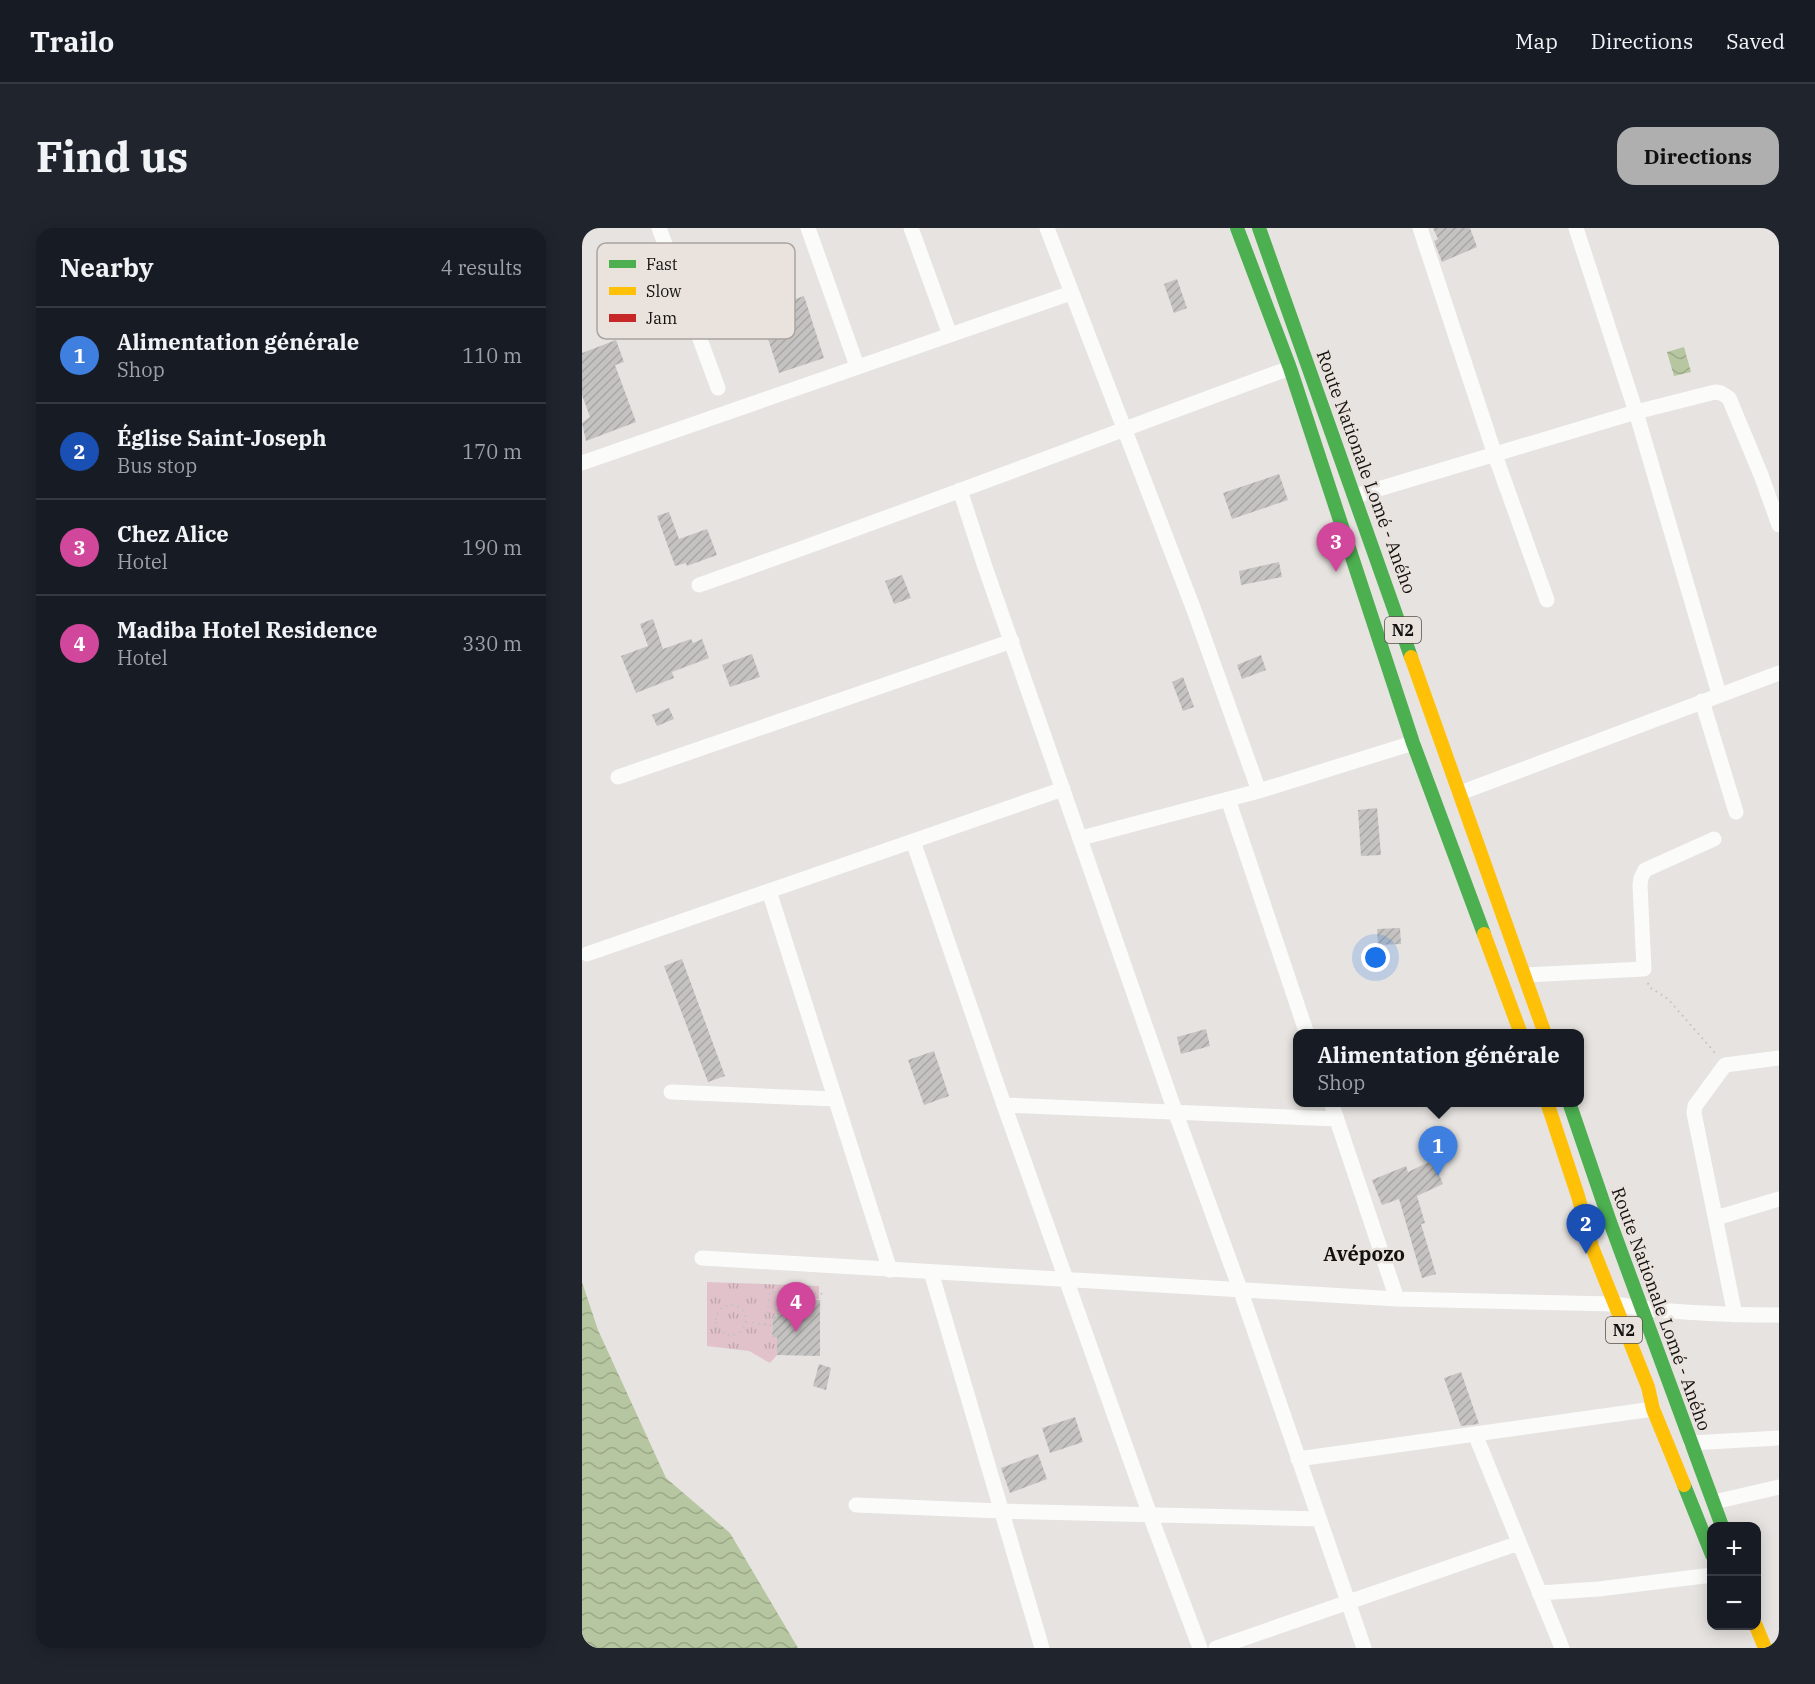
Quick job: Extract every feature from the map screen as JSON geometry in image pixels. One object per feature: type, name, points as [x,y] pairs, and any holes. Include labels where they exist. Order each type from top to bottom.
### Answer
[{"type":"highway","name":"Route Nationale Lomé - Aného","points":[[1237,228],[1290,368],[1413,743],[1519,1029]]},
{"type":"highway","name":"Route Nationale Lomé - Aného","points":[[1259,228],[1543,1029]]},
{"type":"highway","name":"N2","points":[[1549,1107],[1592,1247],[1647,1387],[1653,1409],[1707,1543]]},
{"type":"highway","name":"Route Nationale Lomé - Aného","points":[[1571,1107],[1610,1222],[1720,1522]]},
{"type":"highway","points":[[1757,1630],[1764,1648]]},
{"type":"street","points":[[659,228],[665,243]]},
{"type":"street","points":[[808,228],[857,366]]},
{"type":"street","points":[[911,228],[950,335]]},
{"type":"street","points":[[1047,228],[1194,610],[1259,791]]},
{"type":"street","points":[[1420,228],[1495,455],[1547,600]]},
{"type":"street","points":[[1576,228],[1636,412],[1719,694]]},
{"type":"street","points":[[582,463],[1071,293]]},
{"type":"street","points":[[700,339],[718,388]]},
{"type":"street","points":[[699,585],[823,542],[1290,368]]},
{"type":"street","points":[[1355,496],[1636,412],[1710,393],[1725,395],[1729,398],[1779,525]]},
{"type":"street","points":[[960,490],[1364,1648]]},
{"type":"street","points":[[618,777],[1012,641]]},
{"type":"street","points":[[1460,793],[1779,673]]},
{"type":"street","points":[[1702,701],[1736,812]]},
{"type":"street","points":[[1081,838],[1259,791],[1413,743]]},
{"type":"street","points":[[587,954],[1063,789]]},
{"type":"street","points":[[1228,799],[1306,1029]]},
{"type":"street","points":[[1525,975],[1644,969],[1640,885],[1645,870],[1714,839]]},
{"type":"street","points":[[913,841],[1004,1105],[1068,1279],[1150,1515],[1200,1648]]},
{"type":"street","points":[[769,891],[890,1270]]},
{"type":"street","points":[[1735,1315],[1694,1113],[1699,1098],[1725,1065],[1779,1058]]},
{"type":"street","points":[[671,1092],[835,1099]]},
{"type":"street","points":[[1004,1105],[1337,1119]]},
{"type":"street","points":[[1333,1107],[1397,1299]]},
{"type":"street","points":[[1716,1218],[1779,1199]]},
{"type":"street","points":[[702,1258],[1397,1299],[1614,1304],[1643,1309],[1735,1315],[1779,1315]]},
{"type":"street","points":[[931,1272],[1042,1648]]},
{"type":"street","points":[[1298,1459],[1653,1409]]},
{"type":"street","points":[[1475,1434],[1562,1648]]},
{"type":"street","points":[[1691,1443],[1779,1438]]},
{"type":"street","points":[[1714,1502],[1779,1487]]},
{"type":"street","points":[[856,1505],[1319,1519]]},
{"type":"street","points":[[1216,1648],[1519,1543]]},
{"type":"street","points":[[1539,1593],[1599,1589],[1707,1576]]},
{"type":"path","points":[[1644,969],[1649,987],[1668,999],[1725,1065]]},
{"type":"path","points":[[766,1326],[770,1292],[826,1294]]},
{"type":"path","points":[[732,1306],[744,1313],[746,1322],[737,1334],[727,1335],[719,1329],[716,1319],[723,1308],[732,1306]]},
{"type":"path","points":[[746,1322],[773,1326]]},
{"type":"green space","points":[[707,1282],[819,1286],[819,1299],[777,1299],[777,1315],[773,1316],[772,1337],[777,1337],[777,1355],[770,1363],[749,1351],[707,1346]]},
{"type":"water","points":[[1684,347],[1691,372],[1674,376],[1667,352]]},
{"type":"water","points":[[582,1282],[598,1330],[666,1478],[730,1533],[798,1648],[582,1648]]},
{"type":"building","points":[[1433,228],[1470,228],[1477,247],[1442,262],[1434,241],[1438,239]]},
{"type":"building","points":[[1177,279],[1187,308],[1174,313],[1164,284]]},
{"type":"building","points":[[804,296],[824,358],[779,373],[768,339],[795,339],[795,299]]},
{"type":"building","points":[[616,340],[624,362],[615,365],[636,422],[586,441],[582,423],[590,417],[582,395],[582,353]]},
{"type":"building","points":[[1279,474],[1288,500],[1232,519],[1223,493]]},
{"type":"building","points":[[669,512],[679,539],[707,529],[717,555],[687,566],[686,563],[675,566],[657,516]]},
{"type":"building","points":[[1279,562],[1282,577],[1241,585],[1239,571]]},
{"type":"building","points":[[902,575],[911,598],[894,604],[885,581]]},
{"type":"building","points":[[653,619],[663,649],[691,639],[693,643],[702,639],[709,658],[672,672],[674,678],[636,693],[621,656],[648,646],[640,624]]},
{"type":"building","points":[[752,654],[760,677],[730,687],[722,665]]},
{"type":"building","points":[[1261,655],[1266,670],[1242,679],[1237,665]]},
{"type":"building","points":[[1183,677],[1194,707],[1183,711],[1172,682]]},
{"type":"building","points":[[669,708],[674,719],[657,726],[652,715]]},
{"type":"building","points":[[1377,808],[1381,855],[1361,856],[1358,810]]},
{"type":"building","points":[[1400,928],[1401,944],[1378,945],[1377,929]]},
{"type":"building","points":[[682,959],[725,1076],[708,1082],[664,966]]},
{"type":"building","points":[[1206,1029],[1210,1046],[1181,1054],[1177,1037]]},
{"type":"building","points":[[934,1051],[949,1096],[924,1105],[908,1060]]},
{"type":"building","points":[[1433,1160],[1443,1184],[1417,1196],[1425,1223],[1421,1224],[1436,1274],[1422,1278],[1399,1199],[1382,1205],[1372,1180],[1406,1166],[1408,1172]]},
{"type":"building","points":[[778,1300],[820,1300],[820,1356],[777,1355],[777,1337],[772,1337],[773,1316],[777,1316]]},
{"type":"building","points":[[819,1364],[831,1368],[826,1390],[813,1386]]},
{"type":"building","points":[[1461,1372],[1479,1424],[1461,1426],[1444,1378]]},
{"type":"building","points":[[1075,1417],[1083,1442],[1050,1453],[1042,1428]]},
{"type":"building","points":[[1038,1454],[1047,1479],[1010,1493],[1001,1468]]},
{"type":"traffic: fast","points":[[1237,228],[1290,368],[1413,743],[1484,934]]},
{"type":"traffic: fast","points":[[1259,228],[1411,657]]},
{"type":"traffic: fast","points":[[1571,1107],[1610,1222],[1721,1522]]},
{"type":"traffic: fast","points":[[1684,1485],[1707,1542]]},
{"type":"traffic: slow","points":[[1411,657],[1543,1029]]},
{"type":"traffic: slow","points":[[1484,934],[1519,1029]]},
{"type":"traffic: slow","points":[[1549,1107],[1592,1247],[1684,1485]]},
{"type":"traffic: slow","points":[[1758,1630],[1765,1648]]},
{"type":"place","name":"Chez Alice","points":[[1336,572]]},
{"type":"place","name":"Alimentation générale","points":[[1438,1176]]},
{"type":"place","name":"Église Saint-Joseph","points":[[1586,1254]]},
{"type":"place","name":"Madiba Hotel Residence","points":[[796,1332]]},
{"type":"district","name":"Avépozo","points":[[1364,1254]]}]
